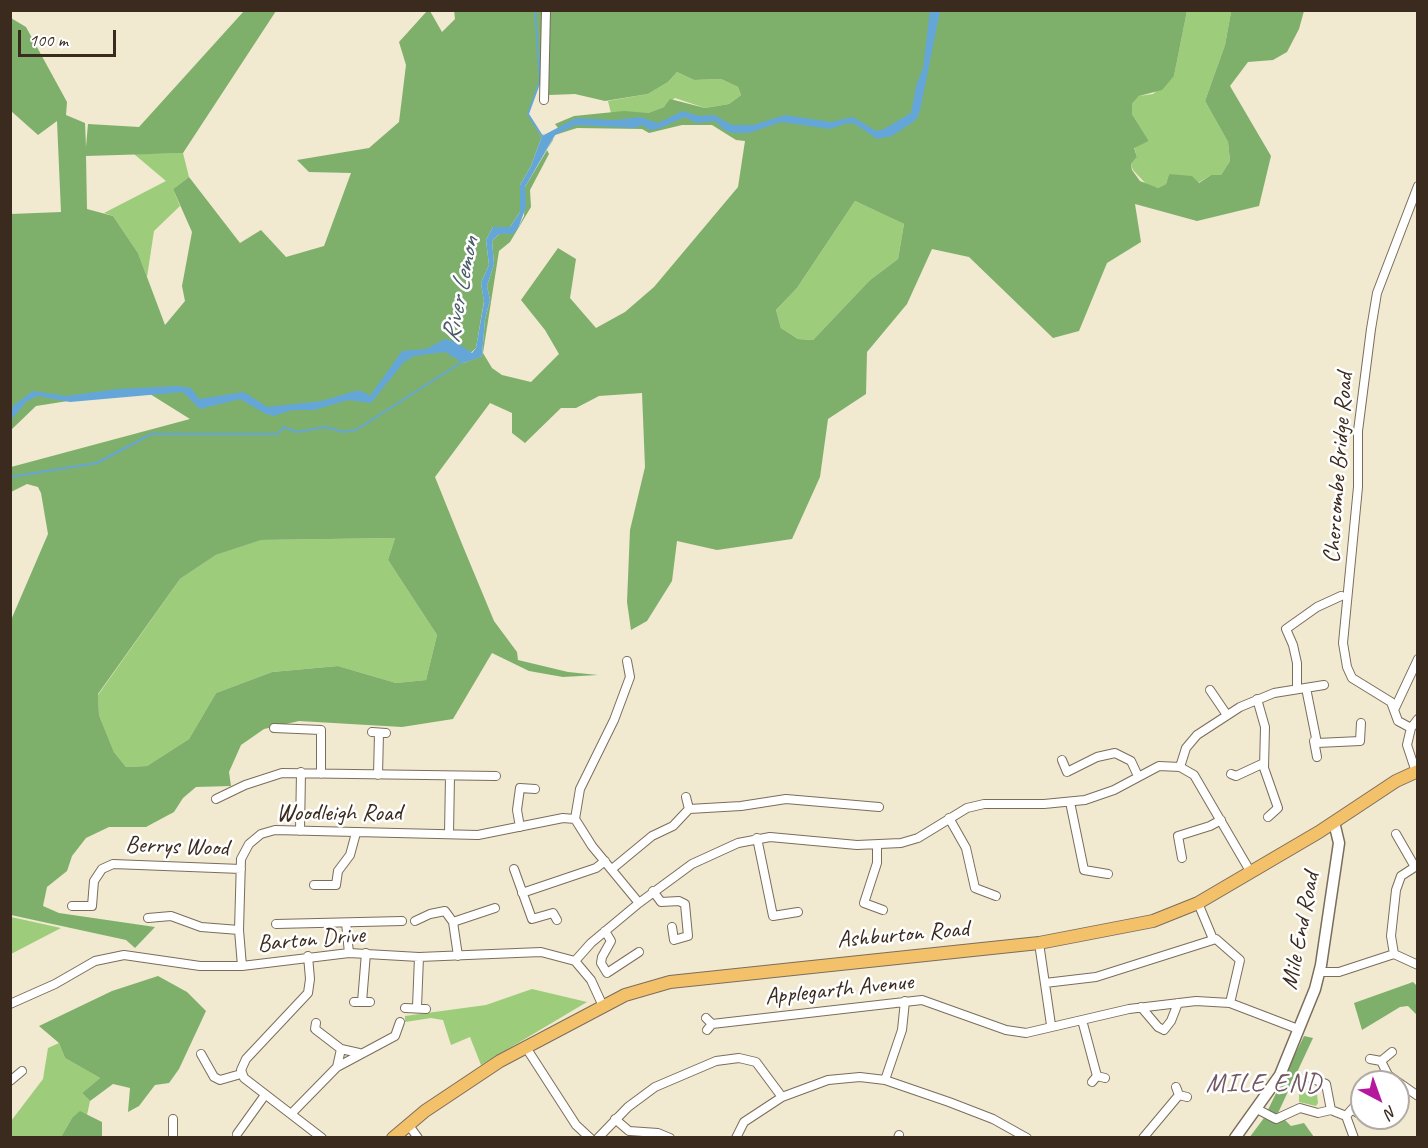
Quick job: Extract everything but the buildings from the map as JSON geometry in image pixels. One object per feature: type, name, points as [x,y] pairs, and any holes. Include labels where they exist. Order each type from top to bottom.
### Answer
[{"type":"main road","name":"Ashburton Road","points":[[393,1137],[468,1081],[525,1046],[602,1004],[670,982],[1039,943],[1153,921],[1198,903],[1334,822],[1386,788],[1417,772]]},
{"type":"street","points":[[544,100],[546,10]]},
{"type":"street","name":"Chercombe Bridge Road","points":[[1411,729],[1398,721],[1391,702],[1352,678],[1345,659],[1344,624],[1358,487],[1358,431],[1377,293],[1418,186]]},
{"type":"street","points":[[1317,757],[1293,645],[1286,629],[1317,607],[1341,596]]},
{"type":"street","points":[[1395,708],[1418,659]]},
{"type":"street","points":[[627,661],[630,677],[614,720],[580,789],[575,819],[639,903]]},
{"type":"street","points":[[1180,767],[1191,742],[1227,715],[1257,699],[1324,685]]},
{"type":"street","points":[[1210,690],[1227,715]]},
{"type":"street","points":[[1257,699],[1265,727],[1264,763],[1278,808],[1268,817]]},
{"type":"street","points":[[1417,772],[1407,745],[1411,729],[1418,719]]},
{"type":"street","points":[[1314,741],[1320,743],[1360,741],[1361,723]]},
{"type":"street","points":[[274,728],[321,730],[321,774]]},
{"type":"street","points":[[378,775],[379,733]]},
{"type":"street","points":[[1062,760],[1067,772],[1097,757],[1115,753],[1131,761],[1138,777]]},
{"type":"street","points":[[1231,774],[1236,776],[1264,763]]},
{"type":"street","points":[[602,1004],[591,980],[575,961],[605,931],[653,891],[706,856],[757,838],[877,846],[918,838],[949,818],[984,804],[1070,802],[1114,790],[1159,766],[1180,767],[1199,781],[1250,871]]},
{"type":"street","points":[[300,831],[301,772]]},
{"type":"street","points":[[216,799],[273,774],[301,772],[450,776],[478,780],[496,776]]},
{"type":"street","points":[[449,834],[450,776]]},
{"type":"street","points":[[520,827],[517,786],[535,789]]},
{"type":"street","points":[[686,797],[689,809]]},
{"type":"street","points":[[612,869],[652,836],[673,826],[689,809],[741,806],[786,799],[879,807]]},
{"type":"street","points":[[1070,802],[1084,870],[1108,874]]},
{"type":"street","name":"Woodleigh Road","points":[[242,966],[239,930],[241,869],[245,851],[261,834],[275,830],[477,835],[563,818],[575,819]]},
{"type":"street","points":[[949,818],[966,848],[975,888],[996,896]]},
{"type":"street","points":[[1182,858],[1178,836],[1221,820]]},
{"type":"street","name":"Mile End Road","points":[[1235,1137],[1280,1075],[1321,965],[1339,843],[1334,822]]},
{"type":"street","points":[[314,885],[336,885],[338,872],[351,855],[356,833]]},
{"type":"street","points":[[1394,954],[1391,936],[1396,891],[1401,876],[1416,866],[1396,834]]},
{"type":"street","points":[[757,838],[773,916],[798,912]]},
{"type":"street","points":[[877,846],[877,863],[864,903],[884,910]]},
{"type":"street","points":[[522,893],[596,868],[605,861]]},
{"type":"street","name":"Berrys Wood","points":[[72,906],[92,906],[94,880],[102,869],[113,864],[241,869]]},
{"type":"street","points":[[514,869],[532,919],[553,913],[557,920]]},
{"type":"street","points":[[653,891],[662,902],[679,901],[685,904],[688,936],[674,940],[672,927]]},
{"type":"street","points":[[1198,903],[1213,939]]},
{"type":"street","points":[[453,922],[495,908]]},
{"type":"street","points":[[276,924],[410,922],[440,911],[448,914],[453,922],[458,956]]},
{"type":"street","points":[[148,918],[171,916],[201,927],[239,930]]},
{"type":"street","points":[[346,923],[349,953]]},
{"type":"street","points":[[605,931],[611,940],[601,963],[607,972],[639,952]]},
{"type":"street","points":[[1045,983],[1096,977],[1219,939],[1240,960],[1230,1003]]},
{"type":"street","points":[[1039,943],[1051,1025]]},
{"type":"street","name":"Barton Drive","points":[[10,1005],[55,984],[95,961],[124,955],[200,966],[242,966],[308,956],[349,953],[419,957],[541,952],[575,961]]},
{"type":"street","points":[[362,1002],[366,953]]},
{"type":"street","points":[[1324,972],[1339,972],[1394,954],[1416,962]]},
{"type":"street","points":[[241,1074],[242,1065],[246,1059],[308,993],[310,979],[308,956]]},
{"type":"street","points":[[417,1007],[419,957]]},
{"type":"street","name":"Applegarth Avenue","points":[[708,1024],[922,1000],[1015,1032],[1026,1033],[1051,1025],[1141,1007],[1196,1001],[1230,1003],[1298,1029]]},
{"type":"street","points":[[885,1080],[903,1030],[905,1001]]},
{"type":"street","points":[[1141,1007],[1158,1027],[1164,1030],[1171,1021],[1178,1003]]},
{"type":"street","points":[[405,1008],[426,1009]]},
{"type":"street","points":[[1082,1020],[1098,1079]]},
{"type":"street","points":[[291,1114],[337,1067],[359,1053],[395,1036],[400,1022]]},
{"type":"street","points":[[316,1023],[315,1029],[341,1049],[359,1053]]},
{"type":"street","points":[[525,1046],[576,1125],[590,1137]]},
{"type":"street","points":[[337,1067],[341,1049]]},
{"type":"street","points":[[1370,1059],[1381,1061],[1392,1052]]},
{"type":"street","points":[[201,1054],[214,1077],[220,1080],[241,1074]]},
{"type":"street","points":[[598,1137],[642,1096],[665,1081],[729,1058],[756,1062],[782,1097]]},
{"type":"street","points":[[1381,1061],[1386,1070]]},
{"type":"street","points":[[241,1074],[265,1095],[322,1137]]},
{"type":"street","points":[[736,1137],[744,1122],[782,1097],[828,1080],[861,1077],[885,1080],[986,1116],[1022,1137]]},
{"type":"street","points":[[1308,1077],[1326,1084],[1331,1110]]},
{"type":"street","points":[[1143,1137],[1181,1093]]},
{"type":"street","points":[[237,1134],[265,1095]]},
{"type":"street","points":[[1257,1109],[1276,1119],[1300,1108],[1318,1113],[1331,1110],[1349,1113],[1354,1137]]},
{"type":"street","points":[[173,1119],[173,1137]]},
{"type":"street","points":[[615,1119],[629,1131],[658,1133],[670,1137]]},
{"type":"street","points":[[408,1124],[418,1137]]},
{"type":"green space","points":[[454,10],[1187,11],[1174,76],[1162,90],[1139,96],[1132,104],[1132,114],[1149,141],[1134,148],[1137,157],[1131,164],[1132,170],[1140,181],[1158,188],[1166,184],[1169,174],[1192,176],[1199,183],[1211,175],[1221,175],[1230,161],[1228,142],[1205,101],[1225,45],[1231,12],[1229,11],[1304,11],[1299,29],[1287,52],[1273,60],[1248,62],[1230,86],[1271,156],[1259,206],[1197,221],[1135,204],[1141,242],[1107,263],[1079,331],[1053,338],[969,257],[932,249],[907,304],[867,352],[866,394],[828,419],[820,477],[792,539],[717,550],[677,541],[672,581],[647,621],[631,630],[627,602],[630,530],[645,467],[642,393],[599,396],[576,408],[561,408],[525,443],[512,433],[512,413],[490,403],[435,477],[494,621],[517,652],[518,660],[568,672],[598,675],[563,677],[529,671],[492,653],[453,719],[402,727],[299,721],[264,729],[241,745],[229,772],[231,786],[196,787],[183,798],[174,812],[146,827],[109,827],[86,838],[72,856],[67,871],[47,887],[43,906],[59,913],[155,927],[135,948],[126,940],[11,915],[11,620],[48,534],[38,487],[27,484],[11,492],[11,467],[190,419],[150,394],[100,396],[36,406],[11,430],[11,214],[61,212],[57,121],[38,135],[11,111],[11,18],[26,27],[67,102],[66,115],[85,123],[86,147],[88,124],[139,127],[244,11],[276,11],[183,153],[86,156],[87,209],[113,216],[138,253],[165,325],[185,301],[182,286],[192,232],[173,189],[189,177],[240,243],[261,230],[286,257],[324,246],[351,173],[309,172],[297,160],[369,148],[399,122],[406,65],[399,42],[427,11],[430,11],[442,32],[455,19]],"holes":[[[677,72],[694,80],[721,79],[738,87],[741,95],[729,104],[705,108],[670,99],[664,107],[648,113],[624,111],[574,116],[555,124],[558,128],[547,135],[554,135],[553,138],[555,135],[577,128],[642,129],[649,133],[682,125],[712,125],[736,140],[745,141],[738,187],[654,287],[625,312],[596,328],[570,298],[576,259],[558,248],[521,300],[545,330],[559,354],[531,382],[502,375],[492,368],[483,353],[499,251],[510,242],[531,207],[530,190],[549,154],[547,150],[525,187],[524,216],[519,226],[509,234],[499,234],[492,241],[494,264],[487,286],[490,300],[485,319],[482,356],[463,363],[462,361],[476,348],[484,301],[481,283],[489,265],[486,240],[493,227],[510,227],[520,212],[520,185],[545,133],[541,136],[528,114],[539,82],[549,95],[575,94],[605,101],[648,94],[668,82]],[[855,201],[904,224],[898,259],[870,280],[813,340],[798,339],[781,328],[776,310],[797,288]],[[395,538],[388,560],[437,635],[426,680],[396,683],[338,666],[272,672],[216,693],[189,739],[147,766],[126,767],[114,752],[99,715],[98,694],[180,579],[216,555],[261,540]]]},
{"type":"green space","points":[[1229,10],[1231,12],[1225,45],[1205,101],[1228,142],[1230,161],[1221,175],[1211,175],[1198,183],[1169,174],[1166,184],[1158,188],[1148,186],[1133,170],[1131,164],[1137,157],[1134,147],[1149,141],[1132,114],[1132,104],[1139,96],[1153,94],[1174,76],[1187,11]]},
{"type":"green space","points":[[677,72],[694,80],[721,79],[738,87],[741,95],[729,104],[705,108],[675,98],[664,107],[648,113],[611,113],[608,101],[648,94],[668,82]]},
{"type":"green space","points":[[183,153],[189,177],[173,189],[180,206],[154,231],[147,277],[138,253],[113,216],[104,213],[166,181],[134,154]]},
{"type":"green space","points":[[855,201],[904,224],[898,259],[870,280],[813,340],[798,339],[781,328],[776,310],[797,288]]},
{"type":"green space","points":[[395,538],[388,560],[437,635],[426,680],[396,683],[338,666],[272,672],[216,693],[189,739],[147,766],[126,767],[114,752],[99,715],[98,695],[180,579],[216,555],[260,540]]},
{"type":"green space","points":[[11,917],[61,928],[11,954]]},
{"type":"green space","points":[[158,976],[187,992],[206,1011],[179,1069],[169,1083],[155,1085],[139,1106],[128,1112],[130,1088],[113,1084],[90,1101],[82,1093],[100,1078],[65,1058],[59,1043],[39,1026],[112,991]]},
{"type":"green space","points":[[1413,982],[1417,986],[1417,1015],[1408,1006],[1400,1007],[1362,1030],[1354,1003]]},
{"type":"green space","points":[[532,989],[587,1002],[481,1065],[470,1037],[451,1045],[443,1020],[431,1018],[405,1022],[405,1016],[486,1005]]},
{"type":"green space","points":[[1304,1036],[1313,1038],[1278,1113],[1291,1126],[1304,1123],[1314,1137],[1249,1138],[1264,1118]]},
{"type":"green space","points":[[59,1043],[65,1058],[100,1078],[82,1093],[90,1101],[87,1115],[72,1118],[61,1137],[11,1138],[11,1121],[43,1079],[48,1048]]},
{"type":"green space","points":[[1304,1088],[1317,1094],[1316,1106],[1299,1102],[1299,1092]]},
{"type":"green space","points":[[80,1111],[102,1122],[102,1137],[61,1137],[72,1118]]},
{"type":"water","points":[[930,10],[940,11],[920,111],[916,120],[892,136],[877,139],[855,124],[848,123],[830,129],[781,122],[749,133],[734,133],[726,131],[715,121],[696,123],[685,117],[658,129],[650,130],[642,125],[635,128],[576,125],[555,135],[525,187],[526,207],[519,226],[513,234],[499,234],[492,241],[494,264],[487,286],[490,300],[485,319],[482,356],[478,358],[463,363],[445,352],[414,356],[404,362],[371,403],[348,400],[314,410],[292,410],[274,416],[240,399],[200,409],[183,392],[70,402],[37,396],[26,402],[11,420],[11,410],[14,405],[33,391],[66,396],[117,389],[178,386],[191,388],[199,399],[244,392],[267,407],[322,401],[355,391],[362,391],[370,396],[402,351],[426,349],[445,339],[456,342],[472,353],[476,348],[484,302],[481,283],[489,265],[486,240],[493,227],[510,227],[520,212],[520,185],[531,166],[542,136],[576,118],[615,120],[640,117],[658,123],[683,111],[699,116],[714,115],[732,125],[753,125],[785,115],[831,122],[853,117],[876,131],[884,129],[911,113],[916,86],[923,68]]},
{"type":"waterway","points":[[535,10],[540,81],[528,114],[542,136]]},
{"type":"waterway","points":[[10,477],[97,463],[151,434],[277,434],[284,427],[297,432],[325,427],[344,432],[356,430],[462,362]]},
{"type":"district","name":"MILE END","points":[[1264,1084]]},
{"type":"water label","name":"River Lemon","points":[[461,290]]}]
